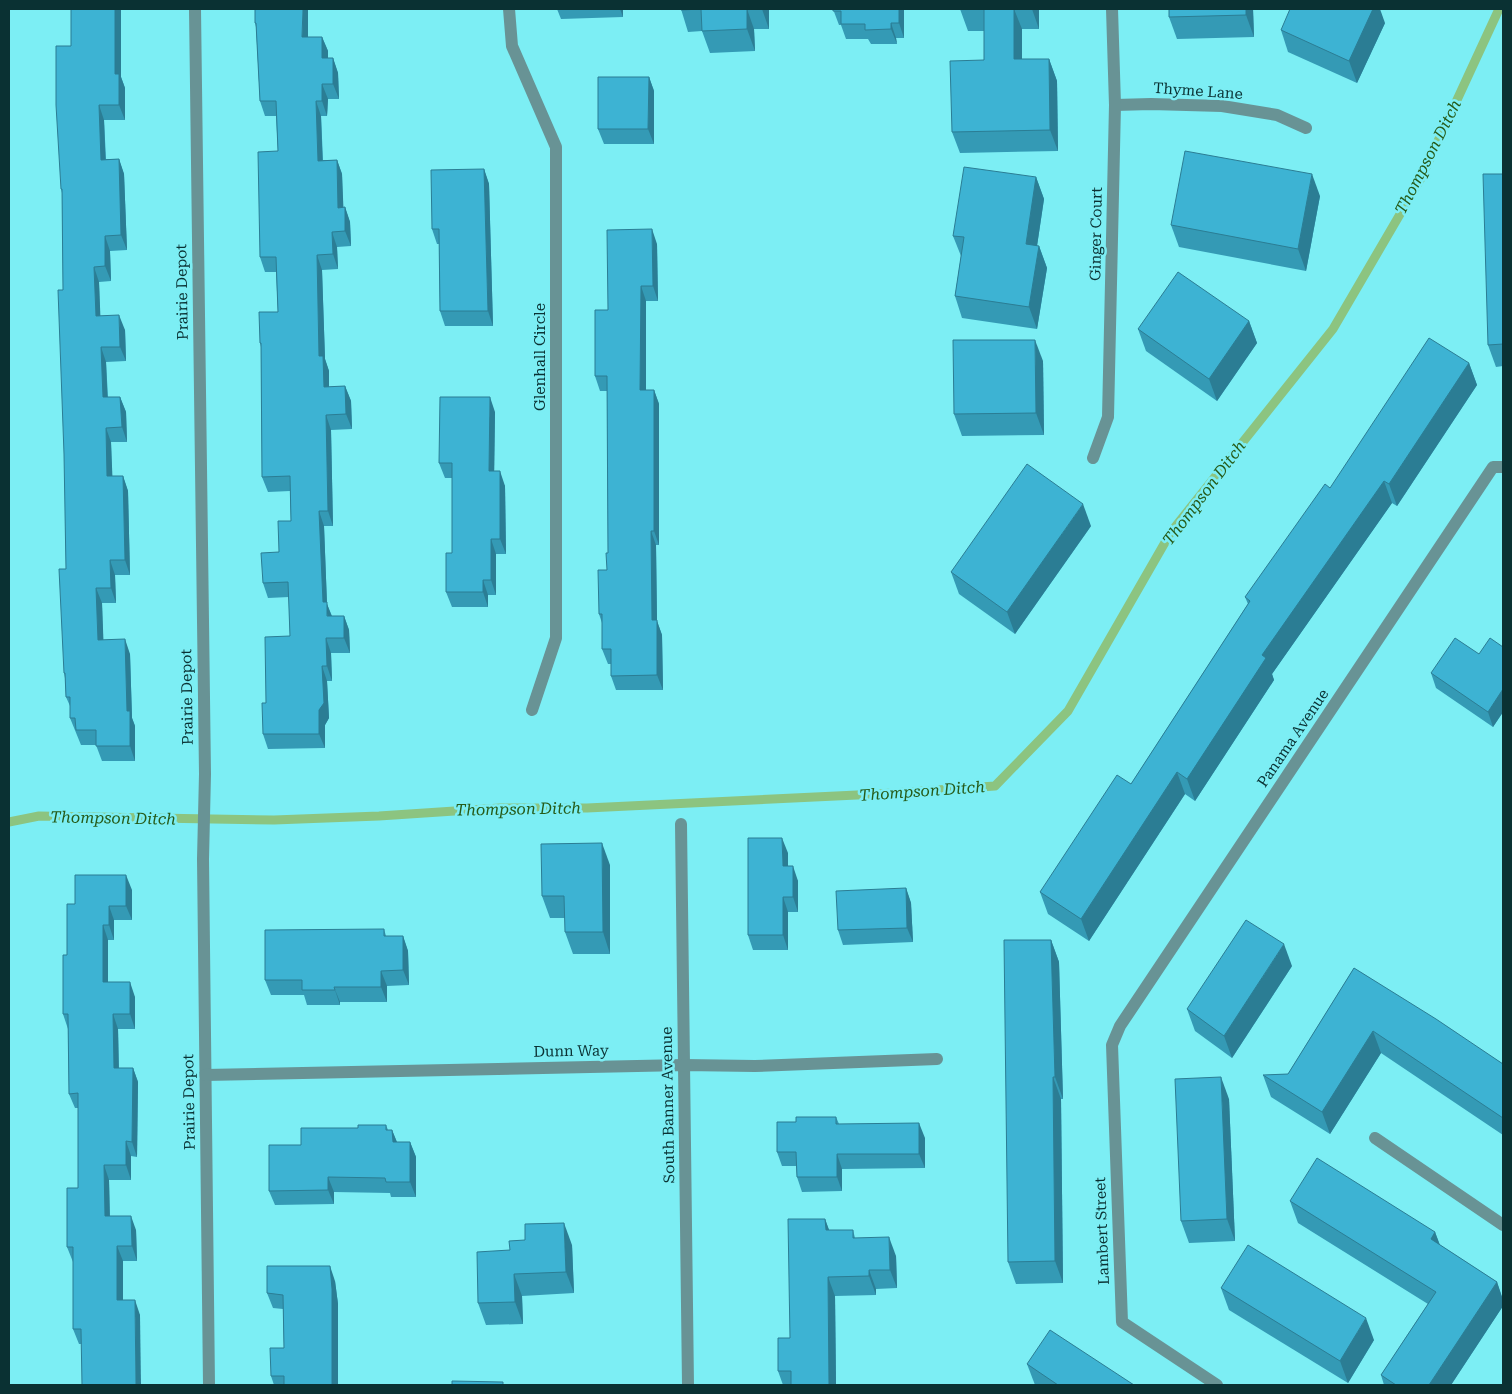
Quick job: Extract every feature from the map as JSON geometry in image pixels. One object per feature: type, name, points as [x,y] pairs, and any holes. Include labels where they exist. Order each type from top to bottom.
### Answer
[{"type":"street","name":"Prairie Depot","points":[[195,9],[205,774],[203,859],[209,1385]]},
{"type":"street","name":"Glenhall Circle","points":[[509,9],[512,46],[556,146],[556,638],[532,710]]},
{"type":"street","name":"Ginger Court","points":[[1093,458],[1108,416],[1115,104],[1112,9]]},
{"type":"street","name":"Thyme Lane","points":[[1115,104],[1222,106],[1277,115],[1306,128]]},
{"type":"street","name":"Panama Avenue","points":[[1120,1026],[1498,467]]},
{"type":"street","name":"South Banner Avenue","points":[[681,824],[688,1385]]},
{"type":"street","name":"Lambert Street","points":[[1120,1026],[1112,1045],[1122,1322],[1217,1385]]},
{"type":"street","name":"Dunn Way","points":[[205,1075],[684,1065],[755,1066],[937,1059]]},
{"type":"street","points":[[1375,1138],[1503,1225]]},
{"type":"building","points":[[71,9],[115,9],[115,74],[119,74],[119,105],[99,105],[101,160],[119,159],[121,235],[105,236],[105,266],[94,267],[96,316],[119,315],[120,347],[101,347],[103,397],[120,397],[122,427],[106,428],[107,476],[123,476],[125,560],[110,560],[111,588],[96,588],[98,640],[125,639],[127,711],[130,711],[130,746],[96,746],[96,730],[76,730],[75,718],[70,718],[70,697],[66,697],[64,673],[59,569],[66,569],[58,290],[63,290],[62,189],[56,105],[56,46],[71,46]]},
{"type":"building","points":[[255,9],[303,9],[302,37],[322,37],[322,58],[333,58],[333,84],[322,84],[322,101],[316,101],[318,161],[337,160],[338,208],[345,207],[345,231],[332,232],[333,254],[317,255],[319,356],[323,356],[324,387],[345,386],[346,414],[326,415],[328,511],[319,511],[323,602],[327,602],[327,616],[344,616],[344,638],[326,638],[327,666],[322,666],[324,703],[319,710],[319,734],[263,734],[262,703],[266,703],[265,637],[290,636],[288,582],[263,583],[261,553],[279,552],[278,521],[291,521],[290,476],[262,477],[259,312],[278,312],[276,257],[260,257],[258,152],[278,151],[276,101],[260,101]]},
{"type":"building","points":[[701,9],[747,9],[747,29],[702,31]]},
{"type":"building","points":[[833,9],[899,9],[899,23],[891,23],[891,29],[865,30],[865,24],[841,24],[841,11],[833,11]]},
{"type":"building","points":[[984,9],[1014,9],[1014,59],[1049,59],[1050,130],[952,132],[950,61],[984,60]]},
{"type":"building","points":[[1169,9],[1246,9],[1246,15],[1169,17]]},
{"type":"building","points":[[1290,9],[1373,9],[1349,61],[1281,30]]},
{"type":"building","points":[[598,77],[649,77],[648,129],[598,129]]},
{"type":"building","points":[[1185,151],[1312,174],[1298,249],[1171,225]]},
{"type":"building","points":[[964,167],[1036,177],[1026,244],[1039,246],[1029,307],[955,296],[964,237],[953,236]]},
{"type":"building","points":[[484,169],[488,311],[440,311],[439,229],[432,229],[431,170]]},
{"type":"building","points":[[1483,174],[1503,174],[1503,344],[1488,345]]},
{"type":"building","points":[[652,229],[653,286],[641,286],[640,390],[654,390],[654,531],[651,531],[652,620],[657,620],[657,675],[611,676],[611,649],[602,649],[602,614],[599,614],[598,570],[607,570],[606,553],[608,553],[607,376],[595,376],[595,310],[608,310],[607,230]]},
{"type":"building","points":[[1178,272],[1249,321],[1209,379],[1138,329]]},
{"type":"building","points":[[1429,338],[1469,363],[1389,484],[1384,481],[1262,655],[1266,658],[1187,779],[1177,772],[1081,919],[1040,892],[1117,775],[1131,784],[1250,601],[1245,597],[1325,484],[1330,488]]},
{"type":"building","points":[[953,340],[1035,340],[1036,413],[954,414]]},
{"type":"building","points":[[440,397],[490,397],[489,471],[500,471],[500,539],[491,539],[491,580],[483,580],[483,592],[446,592],[446,553],[452,553],[452,463],[439,463]]},
{"type":"building","points":[[1027,464],[1083,504],[1007,612],[951,572]]},
{"type":"building","points":[[1455,638],[1479,654],[1490,638],[1503,647],[1503,689],[1488,712],[1431,673]]},
{"type":"building","points":[[748,838],[782,838],[783,866],[793,866],[793,897],[783,897],[783,935],[748,935]]},
{"type":"building","points":[[602,843],[603,932],[565,932],[564,896],[542,896],[541,844]]},
{"type":"building","points":[[75,875],[126,875],[126,906],[109,906],[109,925],[103,925],[103,982],[130,982],[130,1014],[113,1014],[114,1068],[133,1068],[132,1142],[126,1141],[126,1165],[104,1165],[105,1216],[131,1216],[132,1246],[117,1246],[117,1300],[135,1300],[136,1385],[82,1385],[81,1329],[73,1329],[73,1247],[67,1247],[67,1188],[78,1188],[78,1093],[69,1094],[68,1014],[63,1014],[63,955],[67,955],[67,904],[75,904]]},
{"type":"building","points":[[906,888],[907,928],[838,930],[836,891]]},
{"type":"building","points":[[1246,920],[1284,944],[1224,1036],[1187,1009]]},
{"type":"building","points":[[384,929],[384,936],[403,936],[403,970],[381,971],[381,987],[334,987],[335,990],[302,990],[302,980],[265,980],[265,930]]},
{"type":"building","points":[[1004,940],[1051,940],[1055,1077],[1053,1077],[1055,1261],[1008,1262]]},
{"type":"building","points":[[1354,968],[1436,1019],[1503,1064],[1503,1118],[1373,1031],[1322,1112],[1263,1075],[1288,1074]]},
{"type":"building","points":[[1221,1077],[1227,1219],[1181,1221],[1175,1079]]},
{"type":"building","points":[[796,1117],[836,1117],[836,1124],[919,1123],[919,1154],[837,1154],[837,1177],[797,1177],[796,1152],[777,1152],[777,1122],[796,1122]]},
{"type":"building","points":[[358,1125],[386,1125],[386,1130],[392,1130],[393,1142],[410,1142],[410,1182],[386,1182],[385,1178],[328,1177],[328,1190],[269,1191],[269,1145],[301,1145],[301,1128],[358,1128]]},
{"type":"building","points":[[1317,1158],[1435,1232],[1431,1239],[1497,1282],[1429,1385],[1396,1385],[1381,1375],[1436,1292],[1290,1201]]},
{"type":"building","points":[[788,1219],[825,1219],[826,1230],[853,1230],[853,1238],[889,1237],[890,1270],[869,1270],[869,1276],[828,1277],[829,1385],[791,1385],[791,1371],[778,1371],[778,1338],[790,1338]]},
{"type":"building","points":[[564,1223],[566,1272],[514,1274],[515,1302],[478,1303],[477,1252],[510,1250],[509,1241],[525,1240],[525,1224]]},
{"type":"building","points":[[1248,1245],[1366,1318],[1340,1361],[1221,1288]]},
{"type":"building","points":[[267,1266],[330,1266],[332,1289],[332,1385],[284,1385],[284,1376],[271,1376],[270,1348],[284,1348],[283,1295],[267,1293]]},
{"type":"building","points":[[1050,1330],[1134,1385],[1058,1385],[1027,1364]]},
{"type":"building","points":[[452,1381],[503,1382],[503,1385],[452,1385]]},
{"type":"waterway","name":"Thompson Ditch","points":[[9,822],[39,816],[274,820],[379,816],[500,808],[587,808],[878,794],[995,786],[1068,711],[1171,532],[1333,329],[1420,180],[1499,9]]}]
